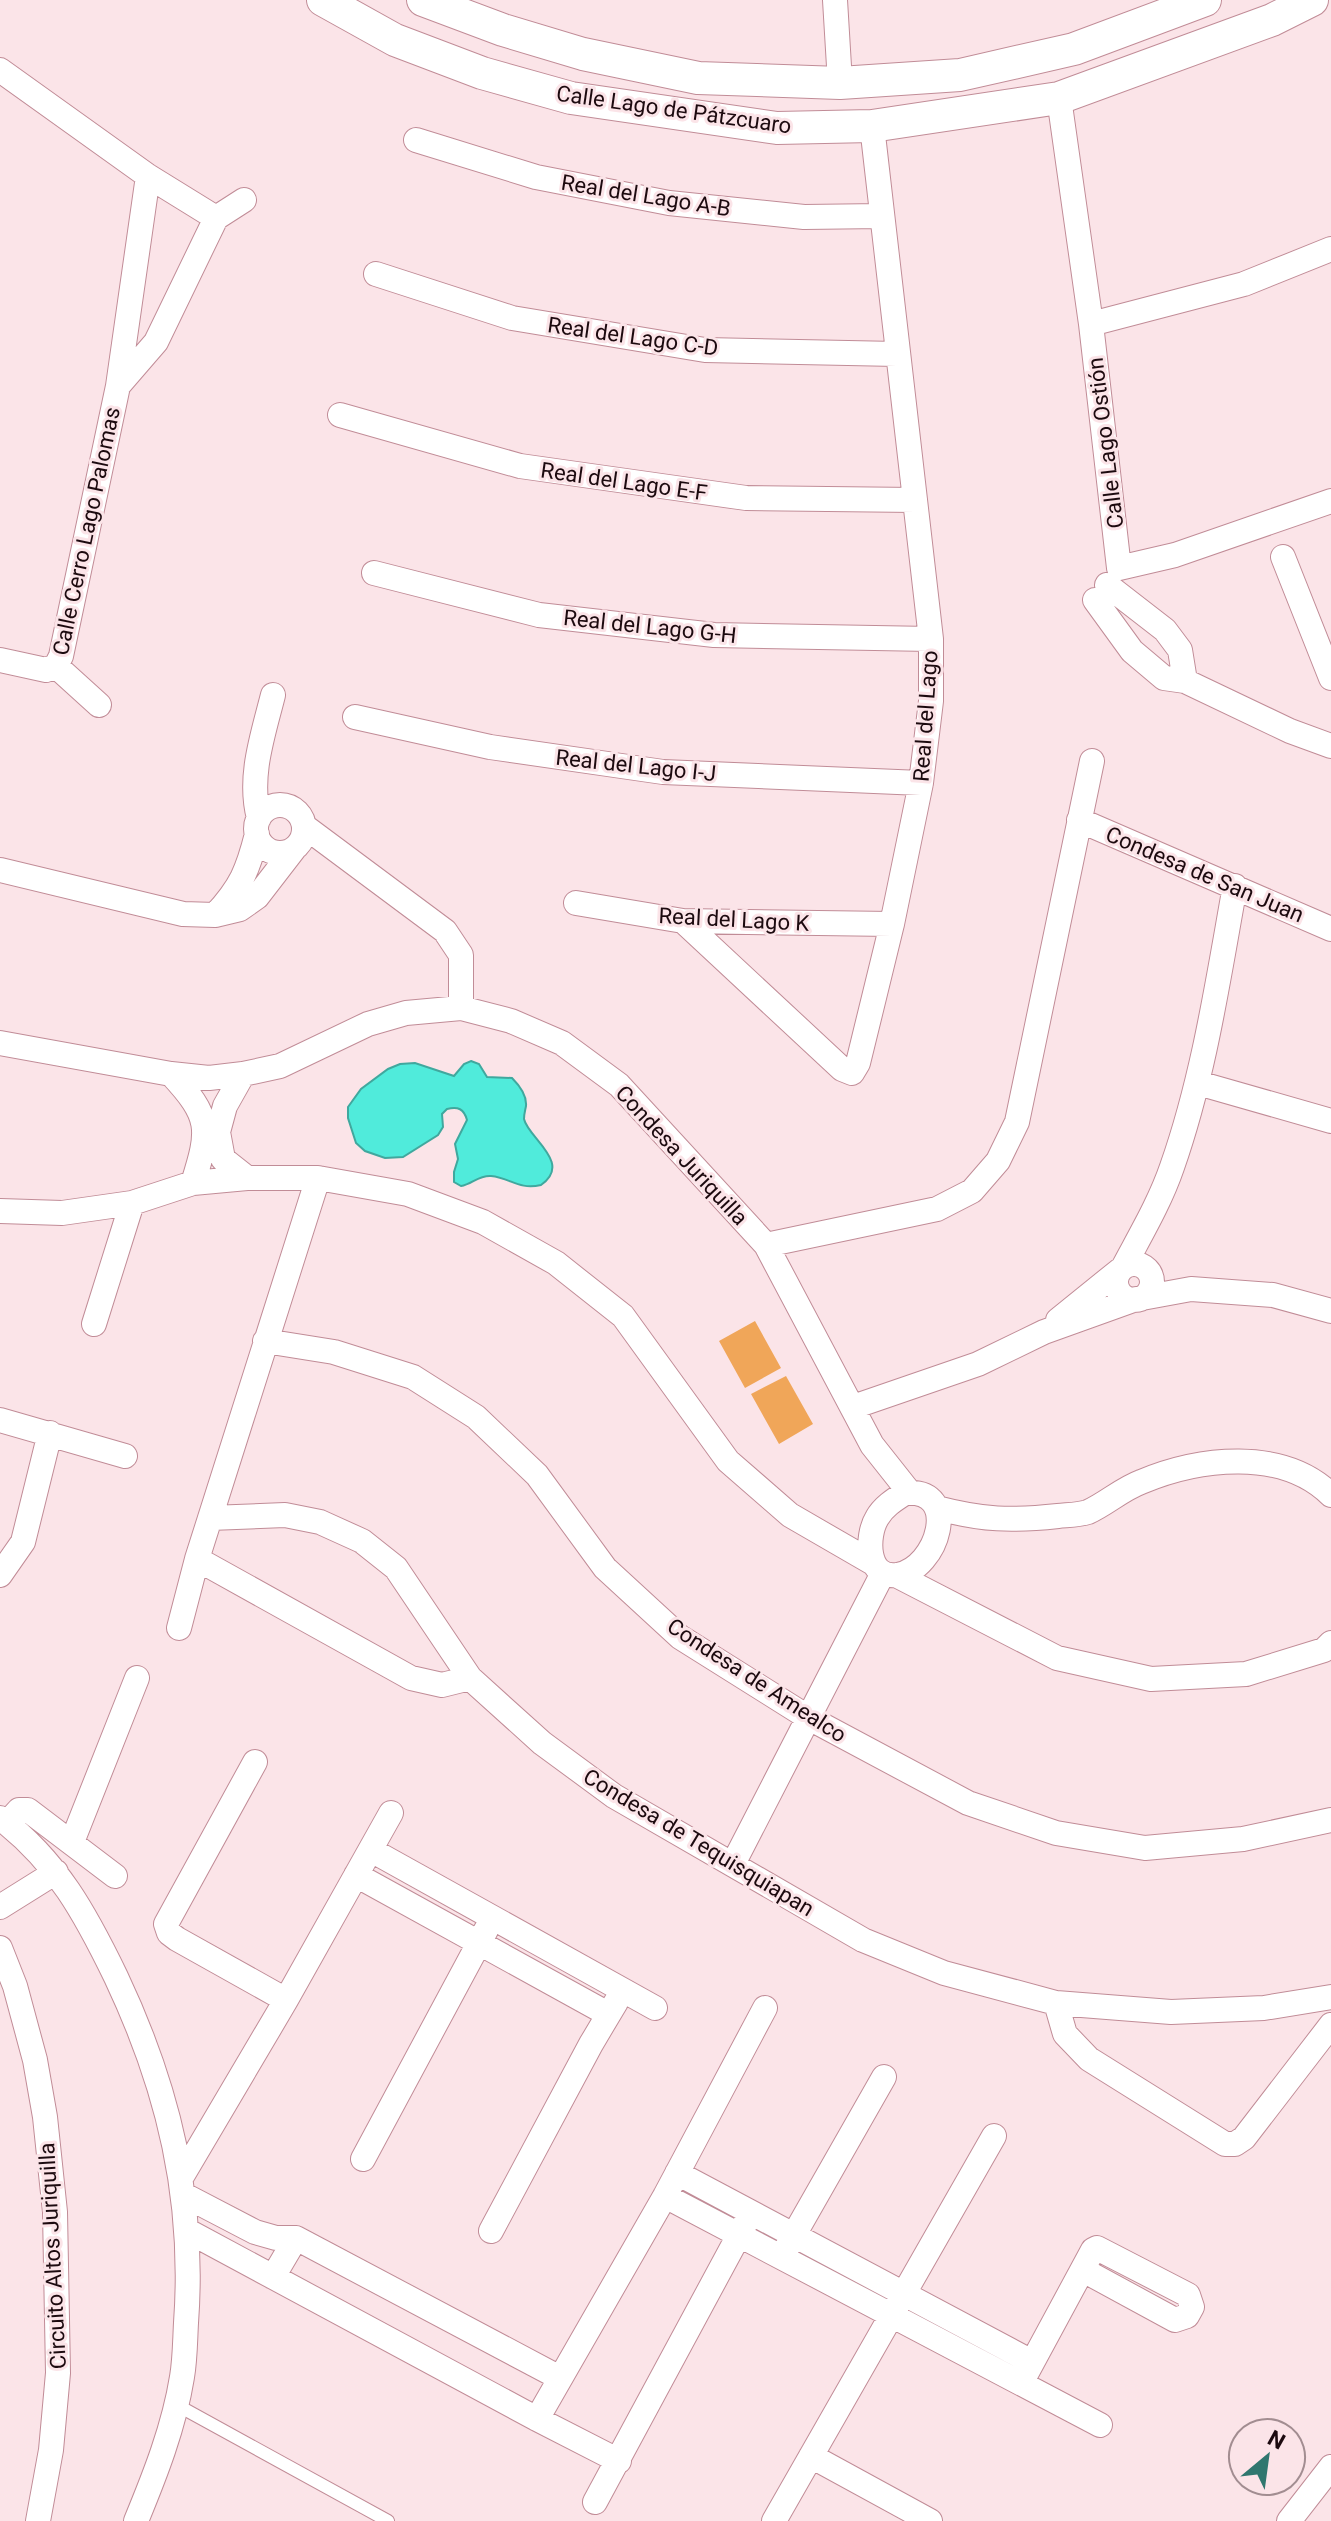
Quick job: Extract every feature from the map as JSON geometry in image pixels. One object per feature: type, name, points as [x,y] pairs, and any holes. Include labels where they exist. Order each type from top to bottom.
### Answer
[{"type":"main road","name":"Calle Lago de Pátzcuaro","points":[[323,0],[395,40],[482,73],[571,98],[777,128],[872,126],[1059,98],[1272,20],[1312,0]]},
{"type":"main road","name":"Calle Lago de Pátzcuaro","points":[[423,0],[503,30],[583,54],[698,78],[840,83],[960,75],[1074,49],[1205,0]]},
{"type":"street","points":[[835,0],[840,83]]},
{"type":"street","points":[[0,70],[148,176],[216,218],[244,200]]},
{"type":"street","name":"Calle Lago Ostión","points":[[1059,98],[1091,324],[1103,590]]},
{"type":"street","name":"Real del Lago","points":[[683,921],[842,1069],[852,1073],[858,1063],[892,924],[921,783],[931,701],[931,639],[872,126]]},
{"type":"street","name":"Real del Lago A-B","points":[[416,140],[536,177],[669,203],[804,217],[881,216]]},
{"type":"street","name":"Calle Cerro Lago Palomas","points":[[0,660],[46,670],[56,666],[61,656],[118,386],[148,176]]},
{"type":"street","name":"Calle Cerro Lago Palomas","points":[[118,386],[156,342],[216,218]]},
{"type":"street","points":[[1091,324],[1244,284],[1331,249]]},
{"type":"street","name":"Real del Lago C-D","points":[[376,274],[512,318],[705,350],[897,354]]},
{"type":"street","name":"Real del Lago E-F","points":[[340,415],[520,466],[746,498],[915,500]]},
{"type":"street","points":[[1103,590],[1175,555],[1331,501]]},
{"type":"street","points":[[1283,557],[1331,678]]},
{"type":"street","name":"Real del Lago G-H","points":[[374,573],[539,615],[714,635],[931,639]]},
{"type":"street","points":[[1103,590],[1132,651],[1164,678],[1185,681],[1290,731],[1331,746]]},
{"type":"street","points":[[1103,590],[1165,630],[1180,650],[1185,681]]},
{"type":"street","points":[[56,666],[99,705]]},
{"type":"street","points":[[273,695],[256,760],[254,799],[259,841],[271,852],[287,853],[294,849]]},
{"type":"street","name":"Real del Lago I-J","points":[[355,717],[490,747],[663,772],[921,783]]},
{"type":"street","points":[[0,870],[183,914],[215,915],[240,909],[257,897],[304,835],[302,817],[288,806],[256,760]]},
{"type":"street","points":[[766,1245],[937,1209],[972,1191],[998,1161],[1017,1122],[1092,761]]},
{"type":"street","points":[[215,915],[235,893],[249,863],[258,826],[266,809],[277,805],[288,806]]},
{"type":"street","name":"Condesa de San Juan","points":[[1079,820],[1331,929]]},
{"type":"street","points":[[304,826],[445,931],[461,955],[461,1008]]},
{"type":"street","points":[[1044,1332],[1133,1268],[1148,1222],[1171,1170],[1198,1083],[1235,886]]},
{"type":"street","name":"Real del Lago K","points":[[576,903],[683,921],[892,924]]},
{"type":"street","name":"Condesa Juriquilla","points":[[0,1043],[209,1078],[280,1066],[368,1024],[406,1013],[461,1008],[511,1021],[562,1043],[619,1085],[766,1245],[872,1445],[910,1493],[922,1495],[937,1508],[984,1518],[1014,1520],[1086,1512],[1140,1482],[1200,1463],[1243,1461],[1290,1470],[1331,1495]]},
{"type":"street","points":[[171,1074],[193,1097],[203,1118],[204,1147],[193,1183]]},
{"type":"street","points":[[243,1074],[225,1106],[218,1132],[223,1159],[247,1178]]},
{"type":"street","points":[[1198,1083],[1331,1121]]},
{"type":"street","points":[[0,1211],[62,1213],[132,1203],[193,1183],[247,1178],[318,1178],[408,1194],[483,1222],[556,1263],[623,1316],[728,1461],[790,1515],[884,1571],[1057,1658],[1151,1679],[1246,1674],[1324,1650],[1331,1643]]},
{"type":"street","points":[[179,1628],[197,1559],[318,1178]]},
{"type":"street","points":[[94,1324],[132,1203]]},
{"type":"street","points":[[1133,1268],[1191,1289]]},
{"type":"street","points":[[1133,1268],[1150,1275],[1151,1288],[1139,1298]]},
{"type":"street","points":[[853,1407],[978,1364],[1044,1332],[1139,1298],[1191,1289],[1273,1295],[1331,1311]]},
{"type":"street","name":"Condesa de Amealco","points":[[265,1341],[334,1352],[413,1377],[476,1417],[537,1475],[605,1568],[680,1637],[809,1718],[968,1803],[1056,1833],[1145,1848],[1243,1839],[1331,1820]]},
{"type":"street","points":[[0,1420],[125,1456]]},
{"type":"street","points":[[0,1575],[23,1542],[50,1433]]},
{"type":"street","points":[[884,1571],[870,1547],[877,1518],[894,1499],[910,1493]]},
{"type":"street","points":[[884,1571],[907,1572],[928,1554],[939,1523],[937,1508]]},
{"type":"street","name":"Condesa de Tequisquiapan","points":[[210,1518],[285,1515],[320,1522],[362,1541],[396,1568],[470,1678],[542,1743],[614,1796],[863,1940],[944,1973],[1056,2003],[1171,2012],[1264,2008],[1331,1997]]},
{"type":"street","points":[[197,1559],[411,1678],[442,1685],[470,1678]]},
{"type":"street","points":[[733,1864],[884,1571]]},
{"type":"street","points":[[72,1842],[137,1678]]},
{"type":"street","points":[[255,1762],[166,1924],[169,1933],[177,1939],[286,2000]]},
{"type":"street","points":[[115,1876],[28,1810],[19,1810],[4,1820],[56,1872],[88,1919],[130,2007],[162,2088],[182,2186],[189,2286],[182,2377],[157,2470],[136,2521]]},
{"type":"street","points":[[182,2186],[391,1813]]},
{"type":"street","points":[[371,1850],[655,2008]]},
{"type":"street","points":[[0,1907],[56,1872]]},
{"type":"street","points":[[356,1875],[608,2014]]},
{"type":"street","points":[[363,2159],[493,1918]]},
{"type":"street","name":"Circuito Altos Juriquilla","points":[[0,1948],[15,1986],[35,2060],[45,2117],[55,2212],[58,2373],[51,2450],[38,2521]]},
{"type":"street","points":[[491,2231],[623,1990]]},
{"type":"street","points":[[1056,2003],[1065,2034],[1089,2059],[1225,2144],[1235,2144],[1244,2138],[1331,2025]]},
{"type":"street","points":[[537,2419],[665,2196],[765,2008]]},
{"type":"street","points":[[780,2257],[884,2077]]},
{"type":"street","points":[[774,2521],[994,2136]]},
{"type":"street","points":[[677,2173],[903,2292],[1100,2425]]},
{"type":"street","points":[[182,2186],[255,2232],[276,2238],[296,2238],[560,2378]]},
{"type":"street","points":[[665,2196],[891,2314],[1026,2373]]},
{"type":"street","points":[[595,2502],[752,2212]]},
{"type":"street","points":[[186,2230],[619,2461]]},
{"type":"street","points":[[273,2277],[296,2238]]},
{"type":"street","points":[[1026,2373],[1083,2270]]},
{"type":"street","points":[[811,2456],[930,2521]]},
{"type":"street","points":[[1289,2521],[1331,2467]]},
{"type":"lane","points":[[175,2404],[388,2521]]},
{"type":"shaded area","points":[[755,1321],[781,1368],[745,1388],[719,1341]]},
{"type":"shaded area","points":[[786,1376],[813,1424],[779,1444],[751,1394]]},
{"type":"water","points":[[471,1061],[479,1064],[487,1077],[512,1078],[522,1091],[526,1102],[524,1119],[551,1159],[550,1177],[541,1185],[520,1185],[491,1176],[461,1186],[454,1182],[458,1159],[455,1144],[467,1120],[457,1108],[447,1109],[442,1114],[443,1127],[438,1135],[403,1157],[385,1158],[365,1151],[356,1143],[348,1107],[361,1089],[388,1069],[415,1063],[454,1076]]}]
